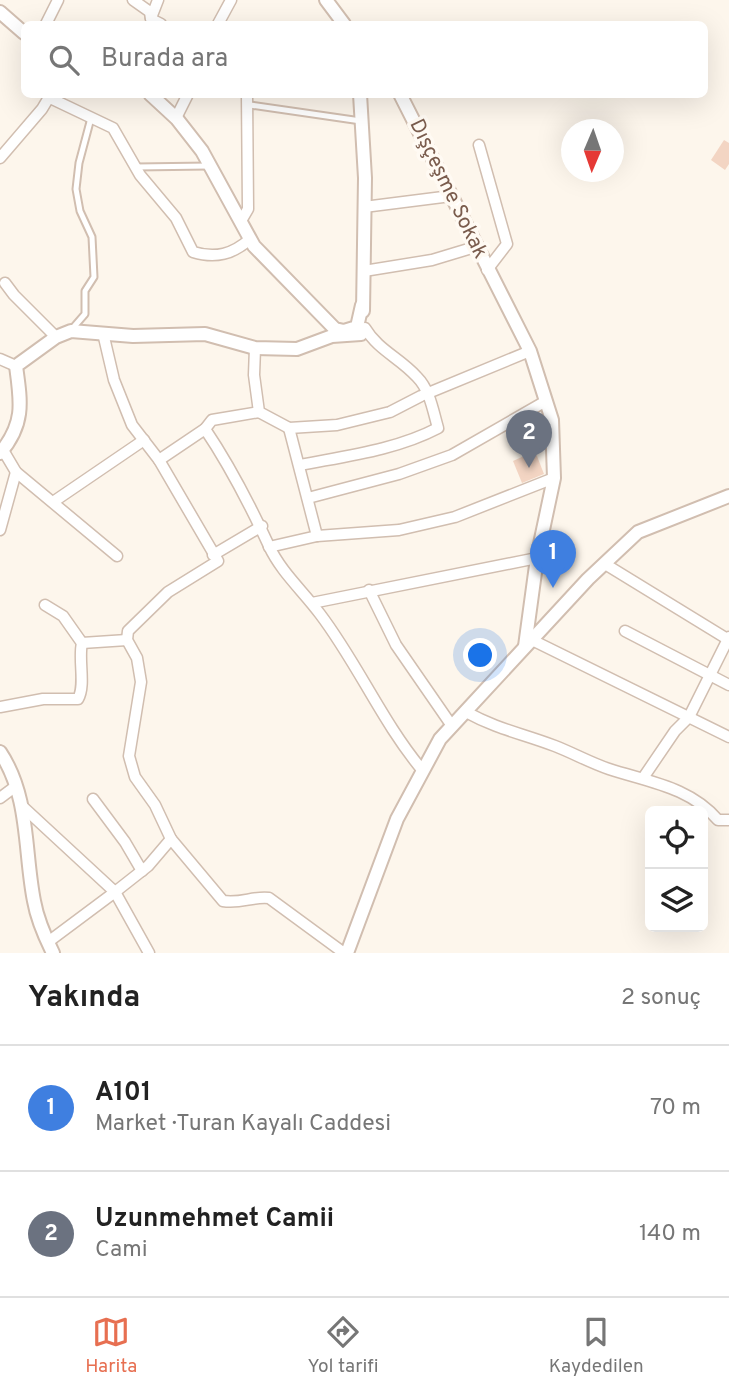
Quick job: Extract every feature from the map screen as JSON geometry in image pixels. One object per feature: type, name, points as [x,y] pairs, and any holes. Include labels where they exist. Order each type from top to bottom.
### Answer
[{"type":"street","points":[[48,21],[58,0]]},
{"type":"street","points":[[133,0],[150,12],[150,21]]},
{"type":"street","points":[[150,21],[158,0]]},
{"type":"street","points":[[220,21],[231,0]]},
{"type":"street","points":[[326,0],[335,19]]},
{"type":"street","points":[[0,12],[21,30]]},
{"type":"street","points":[[0,158],[48,98]]},
{"type":"street","points":[[54,98],[113,128],[136,167],[176,218],[193,251],[215,255],[229,254],[250,239]]},
{"type":"street","points":[[154,98],[176,118],[210,165],[250,239],[334,333]]},
{"type":"street","points":[[176,118],[186,98]]},
{"type":"street","points":[[300,465],[367,453],[422,437],[438,428],[429,395],[419,378],[374,344],[361,330],[364,207],[360,98]]},
{"type":"street","name":"Dışçeşme Sokak","points":[[402,98],[475,247],[530,351],[552,420],[554,478],[537,558],[529,643]]},
{"type":"street","points":[[240,221],[248,209],[249,100]]},
{"type":"street","points":[[479,145],[507,244],[487,270]]},
{"type":"street","points":[[364,207],[450,196]]},
{"type":"street","points":[[364,271],[432,260],[475,247]]},
{"type":"street","points":[[5,283],[56,337]]},
{"type":"street","points":[[16,366],[56,337],[71,331],[205,334],[255,348],[297,349],[334,333],[361,330]]},
{"type":"street","points":[[103,333],[114,380],[132,425],[159,460],[218,561],[176,586],[128,631],[127,640],[137,658],[141,682],[129,757],[135,776],[155,805],[171,839],[223,901],[239,904],[260,897],[269,898],[346,953],[397,819],[440,739],[604,564],[638,532],[729,496]]},
{"type":"street","points":[[255,348],[254,375],[259,412]]},
{"type":"street","points":[[159,460],[205,429],[212,420],[259,412],[289,428],[337,425],[390,412],[421,396],[429,395],[530,351]]},
{"type":"street","points":[[0,359],[16,366]]},
{"type":"street","points":[[16,366],[20,396],[19,425],[1,451],[16,472],[117,556]]},
{"type":"street","points":[[308,498],[399,474],[452,455],[546,401]]},
{"type":"street","points":[[289,428],[317,536]]},
{"type":"street","points":[[205,429],[231,468],[262,526],[269,547],[288,577],[312,603],[400,743],[423,771]]},
{"type":"street","points":[[53,502],[144,440]]},
{"type":"street","points":[[0,530],[16,472]]},
{"type":"street","points":[[269,547],[317,536],[399,530],[455,517],[554,478]]},
{"type":"street","points":[[214,555],[262,526]]},
{"type":"street","points":[[312,603],[537,558]]},
{"type":"street","points":[[604,564],[729,639],[689,717],[675,731],[643,778]]},
{"type":"street","points":[[369,590],[396,645],[453,726]]},
{"type":"street","points":[[46,605],[62,616],[82,643]]},
{"type":"street","points":[[625,631],[729,685]]},
{"type":"street","points":[[82,643],[127,640]]},
{"type":"street","points":[[0,707],[43,699],[78,699],[81,693],[78,658],[82,643]]},
{"type":"street","points":[[529,643],[729,737]]},
{"type":"street","points":[[466,712],[495,729],[553,745],[608,769],[643,778],[704,803],[718,820],[729,820]]},
{"type":"street","points":[[0,752],[10,768],[22,806],[34,903],[50,948],[142,871],[171,839]]},
{"type":"street","points":[[0,798],[16,786]]},
{"type":"street","points":[[93,799],[125,842],[142,871]]},
{"type":"street","points":[[22,806],[115,892],[149,953]]},
{"type":"lane","points":[[249,100],[362,121]]},
{"type":"lane","points":[[71,331],[85,314],[85,291],[94,277],[92,237],[80,211],[76,189],[81,154],[91,118]]},
{"type":"lane","points":[[136,167],[210,165]]},
{"type":"building","points":[[724,140],[729,143],[729,164],[725,170],[711,160]]},
{"type":"building","points":[[535,451],[544,474],[522,483],[513,461]]},
{"type":"place","name":"Uzunmehmet Camii","points":[[529,468]]},
{"type":"place","name":"A101","points":[[553,588]]}]
